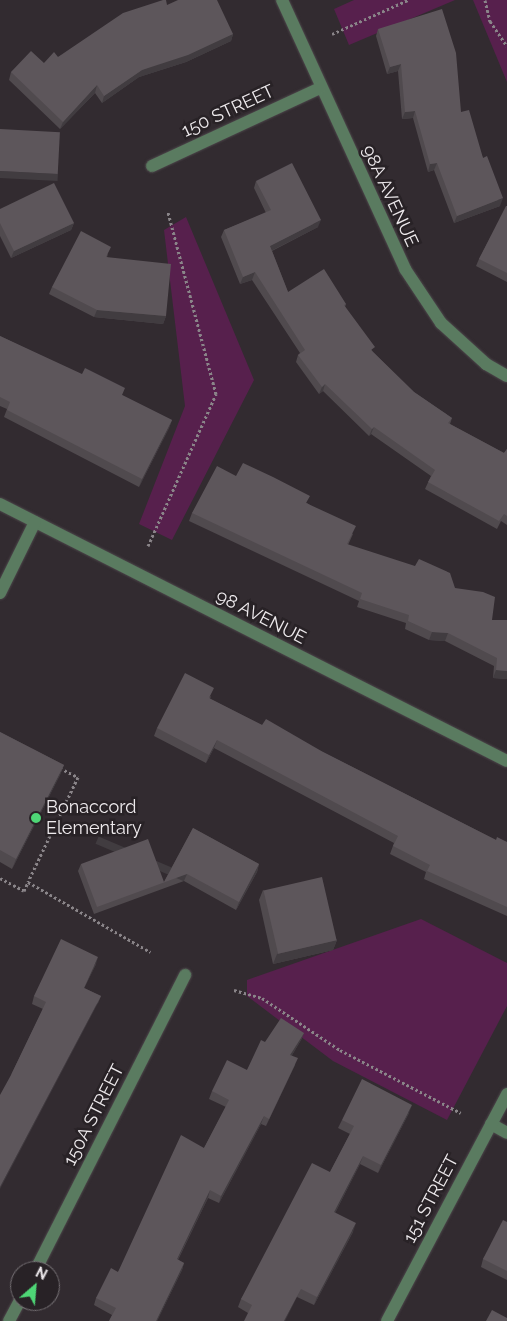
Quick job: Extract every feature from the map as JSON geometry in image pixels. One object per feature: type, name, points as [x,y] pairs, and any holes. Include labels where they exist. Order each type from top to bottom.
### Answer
[{"type":"street","name":"98A AVENUE","points":[[282,0],[320,88],[405,269],[440,323],[486,364],[507,376]]},
{"type":"street","name":"150 STREET","points":[[152,166],[320,88]]},
{"type":"street","name":"98 AVENUE","points":[[0,504],[507,761]]},
{"type":"street","points":[[0,593],[35,522]]},
{"type":"street","name":"150A STREET","points":[[40,1261],[185,975]]},
{"type":"street","name":"151 STREET","points":[[387,1321],[507,1094]]},
{"type":"street","points":[[491,1124],[507,1133]]},
{"type":"path","points":[[332,34],[408,0]]},
{"type":"path","points":[[485,0],[490,21],[507,46]]},
{"type":"path","points":[[148,546],[216,394],[168,212]]},
{"type":"path","points":[[0,878],[24,891],[78,777],[52,764]]},
{"type":"path","points":[[28,882],[150,952]]},
{"type":"path","points":[[234,990],[262,998],[340,1050],[461,1113]]},
{"type":"shaded area","points":[[354,0],[455,0],[349,45],[334,9]]},
{"type":"shaded area","points":[[473,0],[507,0],[507,82]]},
{"type":"shaded area","points":[[186,217],[254,380],[172,540],[139,524],[185,406],[164,230]]},
{"type":"shaded area","points":[[421,919],[507,963],[507,1006],[447,1120],[333,1061],[247,996],[247,980]]},
{"type":"building","points":[[166,0],[167,5],[178,0],[217,0],[233,34],[188,55],[142,70],[104,96],[97,85],[63,122],[11,72],[31,51],[44,63],[54,52],[58,57],[123,13]]},
{"type":"building","points":[[442,9],[456,53],[461,112],[469,110],[483,158],[487,156],[503,198],[457,216],[437,163],[430,164],[415,111],[405,112],[401,64],[390,67],[378,29]]},
{"type":"building","points":[[0,129],[60,132],[58,174],[0,171]]},
{"type":"building","points":[[292,163],[321,220],[270,246],[288,292],[324,269],[346,304],[344,305],[375,347],[371,350],[414,392],[452,418],[448,423],[504,453],[507,449],[507,516],[504,514],[499,521],[428,482],[435,470],[374,427],[372,429],[325,384],[322,387],[298,355],[305,350],[255,272],[243,277],[224,230],[271,210],[256,181]]},
{"type":"building","points":[[54,183],[74,223],[14,251],[0,223],[0,209]]},
{"type":"building","points":[[507,206],[507,273],[479,259]]},
{"type":"building","points":[[81,231],[111,247],[106,257],[171,264],[166,316],[97,310],[52,287]]},
{"type":"building","points":[[0,336],[82,374],[85,368],[125,388],[122,395],[172,420],[142,479],[7,410],[10,402],[0,397]]},
{"type":"building","points":[[243,463],[310,496],[306,503],[356,526],[347,544],[415,566],[419,559],[450,573],[455,588],[483,592],[495,597],[492,620],[507,620],[507,671],[496,670],[497,658],[448,633],[432,632],[408,621],[409,615],[360,599],[362,593],[192,513],[217,466],[236,476]]},
{"type":"building","points":[[185,673],[214,688],[209,698],[262,725],[266,719],[323,752],[496,840],[497,837],[507,842],[507,907],[427,871],[430,865],[393,846],[398,836],[217,740],[209,755],[157,728]]},
{"type":"building","name":"Bonaccord Elementary","points":[[0,732],[64,765],[16,859],[0,850]]},
{"type":"building","points":[[193,828],[259,864],[239,902],[187,874],[97,907],[81,864],[148,839],[164,882]]},
{"type":"building","points":[[322,877],[337,940],[278,954],[264,890]]},
{"type":"building","points":[[61,939],[98,957],[84,988],[101,996],[0,1187],[0,1095],[46,1002],[34,996]]},
{"type":"building","points":[[281,1018],[304,1033],[290,1055],[298,1058],[269,1119],[264,1116],[221,1196],[210,1190],[177,1259],[184,1263],[156,1321],[109,1321],[116,1308],[96,1298],[111,1268],[118,1272],[181,1135],[204,1148],[229,1100],[212,1091],[227,1060],[247,1070],[261,1040],[265,1042]]},
{"type":"building","points":[[362,1079],[412,1105],[381,1165],[363,1156],[334,1212],[356,1223],[317,1297],[301,1289],[284,1321],[244,1321],[252,1305],[241,1299],[312,1163],[330,1172],[354,1126],[342,1120]]},
{"type":"building","points":[[503,1220],[507,1222],[507,1271],[483,1259]]},
{"type":"building","points":[[492,1310],[507,1318],[507,1321],[486,1321]]},
{"type":"place","name":"Bonaccord Elementary","points":[[36,818]]}]
